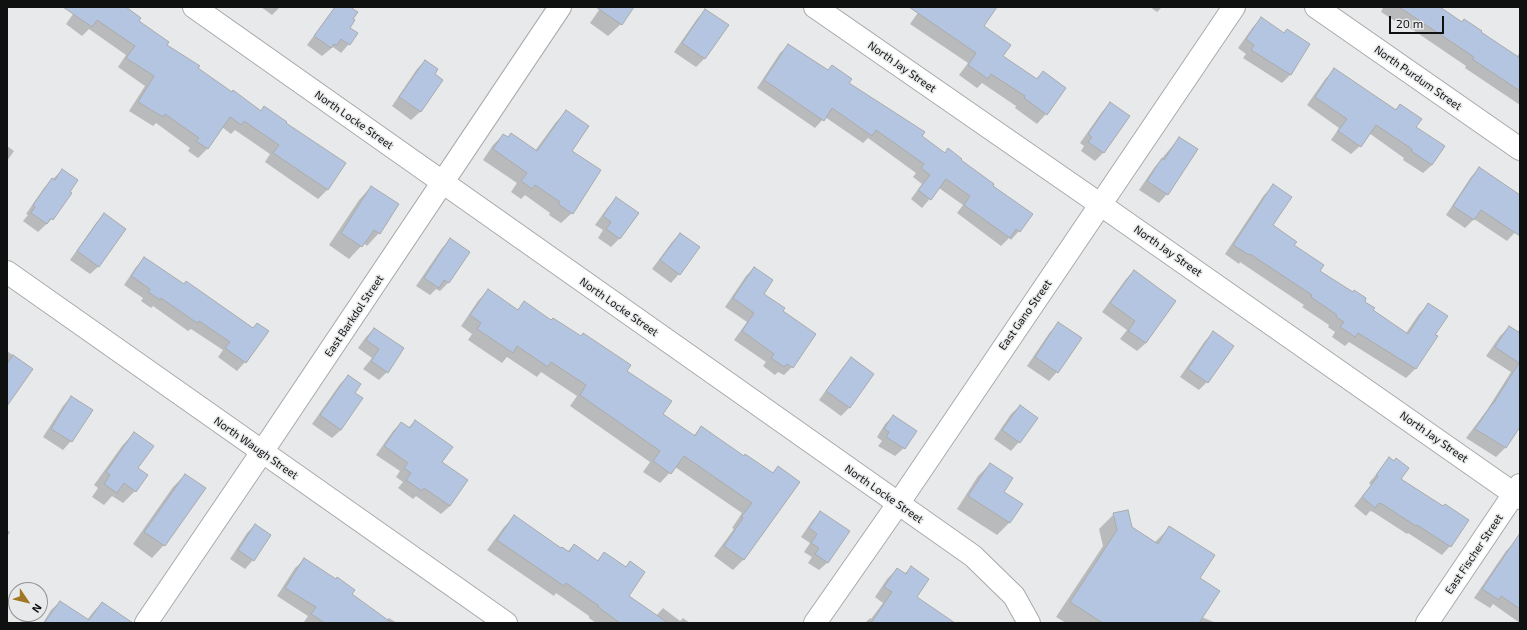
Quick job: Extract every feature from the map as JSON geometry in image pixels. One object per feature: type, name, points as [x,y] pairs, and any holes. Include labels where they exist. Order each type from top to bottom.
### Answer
[{"type":"street","name":"North Locke Street","points":[[194,7],[973,556],[1014,596],[1029,623]]},
{"type":"street","name":"East Barkdol Street","points":[[146,623],[560,7]]},
{"type":"street","name":"North Jay Street","points":[[815,7],[1518,492]]},
{"type":"street","name":"East Gano Street","points":[[815,623],[898,504],[1234,7]]},
{"type":"street","name":"North Purdum Street","points":[[1316,7],[1520,149]]},
{"type":"street","name":"North Waugh Street","points":[[7,272],[506,623]]},
{"type":"street","name":"East Fischer Street","points":[[1427,623],[1518,492]]},
{"type":"building","points":[[63,7],[126,7],[141,18],[139,21],[169,42],[167,45],[200,66],[198,68],[232,92],[233,90],[261,111],[264,106],[287,122],[286,123],[346,163],[328,190],[273,153],[279,145],[244,121],[241,125],[230,117],[208,149],[196,141],[199,138],[165,114],[163,117],[138,102],[154,76],[126,58],[135,46],[97,20],[92,27]]},
{"type":"building","points":[[335,7],[350,7],[358,12],[353,19],[355,20],[350,28],[358,33],[350,45],[341,39],[337,45],[334,44],[331,48],[314,36]]},
{"type":"building","points":[[596,7],[634,7],[622,25]]},
{"type":"building","points":[[909,7],[997,7],[984,26],[1011,45],[1003,56],[1037,79],[1043,71],[1066,88],[1047,115],[1024,98],[1025,96],[991,74],[988,79],[968,65],[976,53]]},
{"type":"building","points":[[1399,7],[1440,7],[1462,22],[1464,19],[1482,31],[1481,32],[1520,58],[1520,91],[1472,59],[1474,57]]},
{"type":"building","points":[[705,9],[729,25],[705,59],[682,43]]},
{"type":"building","points":[[1261,17],[1284,33],[1287,29],[1310,44],[1291,75],[1251,50],[1254,45],[1246,39]]},
{"type":"building","points":[[788,44],[828,70],[832,65],[852,79],[849,83],[925,132],[922,136],[945,153],[948,148],[962,159],[961,160],[994,184],[993,186],[1033,214],[1020,232],[1016,229],[1010,238],[964,205],[970,196],[946,179],[931,200],[918,190],[930,175],[921,168],[924,164],[876,130],[872,136],[832,108],[824,121],[764,80]]},
{"type":"building","points":[[425,60],[438,69],[435,74],[443,80],[421,112],[399,97]]},
{"type":"building","points":[[1334,68],[1396,110],[1400,104],[1422,119],[1416,127],[1445,146],[1432,165],[1411,151],[1412,149],[1376,125],[1361,147],[1338,131],[1347,119],[1315,97]]},
{"type":"building","points":[[1110,102],[1130,116],[1104,153],[1088,142],[1092,137],[1088,134]]},
{"type":"building","points":[[566,110],[589,126],[572,151],[601,170],[573,214],[558,204],[560,202],[535,185],[532,189],[521,181],[527,173],[493,149],[503,134],[508,137],[511,133],[537,151]]},
{"type":"building","points":[[1179,137],[1198,149],[1168,195],[1147,181],[1162,158],[1164,160]]},
{"type":"building","points":[[1479,167],[1520,195],[1520,236],[1481,210],[1474,220],[1453,206]]},
{"type":"building","points":[[62,169],[78,180],[70,192],[72,193],[53,220],[51,218],[47,224],[31,213],[35,207],[33,205],[52,178],[55,180]]},
{"type":"building","points":[[1273,184],[1292,197],[1273,225],[1297,242],[1294,245],[1324,265],[1320,271],[1353,292],[1354,290],[1366,298],[1365,302],[1375,308],[1373,310],[1408,334],[1428,303],[1448,316],[1435,335],[1438,336],[1416,369],[1358,333],[1355,337],[1340,327],[1344,322],[1336,317],[1337,315],[1311,297],[1312,295],[1250,254],[1249,255],[1233,245]]},
{"type":"building","points":[[371,186],[399,204],[380,234],[374,230],[362,247],[341,233]]},
{"type":"building","points":[[616,197],[639,213],[620,239],[606,229],[611,222],[603,216]]},
{"type":"building","points":[[104,213],[126,229],[99,267],[77,251]]},
{"type":"building","points":[[680,233],[700,247],[680,275],[660,260]]},
{"type":"building","points":[[450,238],[470,252],[449,283],[444,280],[439,288],[424,278]]},
{"type":"building","points":[[144,257],[184,284],[186,281],[253,328],[257,323],[269,331],[246,363],[225,348],[230,342],[199,321],[197,323],[161,298],[160,300],[148,292],[150,289],[131,276]]},
{"type":"building","points":[[754,267],[773,280],[764,294],[785,308],[783,311],[816,334],[793,368],[787,364],[784,367],[771,358],[774,354],[742,331],[754,313],[733,298]]},
{"type":"building","points":[[1134,270],[1176,301],[1146,343],[1128,331],[1135,321],[1110,303]]},
{"type":"building","points":[[488,289],[518,310],[524,301],[551,320],[553,318],[581,336],[583,333],[631,365],[627,371],[672,401],[663,414],[695,436],[701,426],[744,456],[745,454],[773,473],[778,466],[800,482],[744,560],[724,546],[743,518],[741,517],[752,503],[684,456],[671,474],[653,461],[660,451],[580,395],[586,385],[551,362],[548,367],[517,346],[513,353],[477,329],[481,323],[470,315]]},
{"type":"building","points":[[1058,322],[1082,338],[1058,373],[1035,357]]},
{"type":"building","points":[[1509,326],[1520,333],[1520,427],[1506,448],[1475,429],[1519,363],[1495,347]]},
{"type":"building","points":[[374,328],[404,348],[388,373],[371,361],[379,349],[366,340]]},
{"type":"building","points":[[1213,331],[1234,346],[1208,383],[1188,369]]},
{"type":"building","points":[[13,355],[33,369],[7,406],[7,364]]},
{"type":"building","points":[[851,357],[874,374],[850,408],[826,391]]},
{"type":"building","points":[[348,375],[361,384],[355,393],[363,398],[341,430],[320,415]]},
{"type":"building","points":[[71,396],[93,410],[72,442],[51,429]]},
{"type":"building","points":[[1020,405],[1038,418],[1020,443],[1002,430]]},
{"type":"building","points":[[893,415],[917,431],[905,449],[886,437],[889,432],[884,429]]},
{"type":"building","points":[[415,420],[453,447],[442,462],[468,480],[450,506],[424,488],[422,491],[406,480],[411,473],[404,468],[408,463],[384,446],[401,422],[410,428]]},
{"type":"building","points":[[134,432],[154,446],[138,468],[148,475],[136,492],[124,483],[117,493],[104,484],[110,475],[106,472]]},
{"type":"building","points":[[1389,457],[1394,461],[1396,458],[1409,468],[1401,479],[1443,506],[1445,504],[1469,520],[1451,547],[1382,504],[1379,503],[1375,508],[1362,497],[1378,476],[1376,475]]},
{"type":"building","points":[[990,463],[1013,478],[1004,492],[1023,504],[1010,523],[968,496]]},
{"type":"building","points":[[185,474],[206,488],[165,546],[144,532]]},
{"type":"building","points":[[1128,510],[1132,527],[1158,544],[1169,526],[1215,555],[1200,578],[1220,591],[1199,623],[1103,623],[1070,602],[1117,530],[1113,513]]},
{"type":"building","points":[[820,511],[850,531],[828,563],[815,554],[819,548],[811,543],[817,534],[809,528]]},
{"type":"building","points":[[514,515],[569,552],[574,544],[598,561],[604,552],[626,567],[630,561],[645,572],[629,596],[668,623],[620,623],[566,583],[564,586],[497,540]]},
{"type":"building","points":[[255,524],[271,535],[254,561],[238,550]]},
{"type":"building","points":[[1520,533],[1520,609],[1501,596],[1499,600],[1482,589]]},
{"type":"building","points":[[304,558],[336,579],[337,577],[355,590],[352,594],[392,623],[325,623],[311,614],[316,607],[285,588]]},
{"type":"building","points":[[911,566],[929,579],[917,597],[955,623],[871,623],[892,592],[884,587],[897,568],[906,574]]},
{"type":"building","points":[[60,601],[89,620],[102,602],[133,623],[44,623],[48,622],[48,618]]}]
